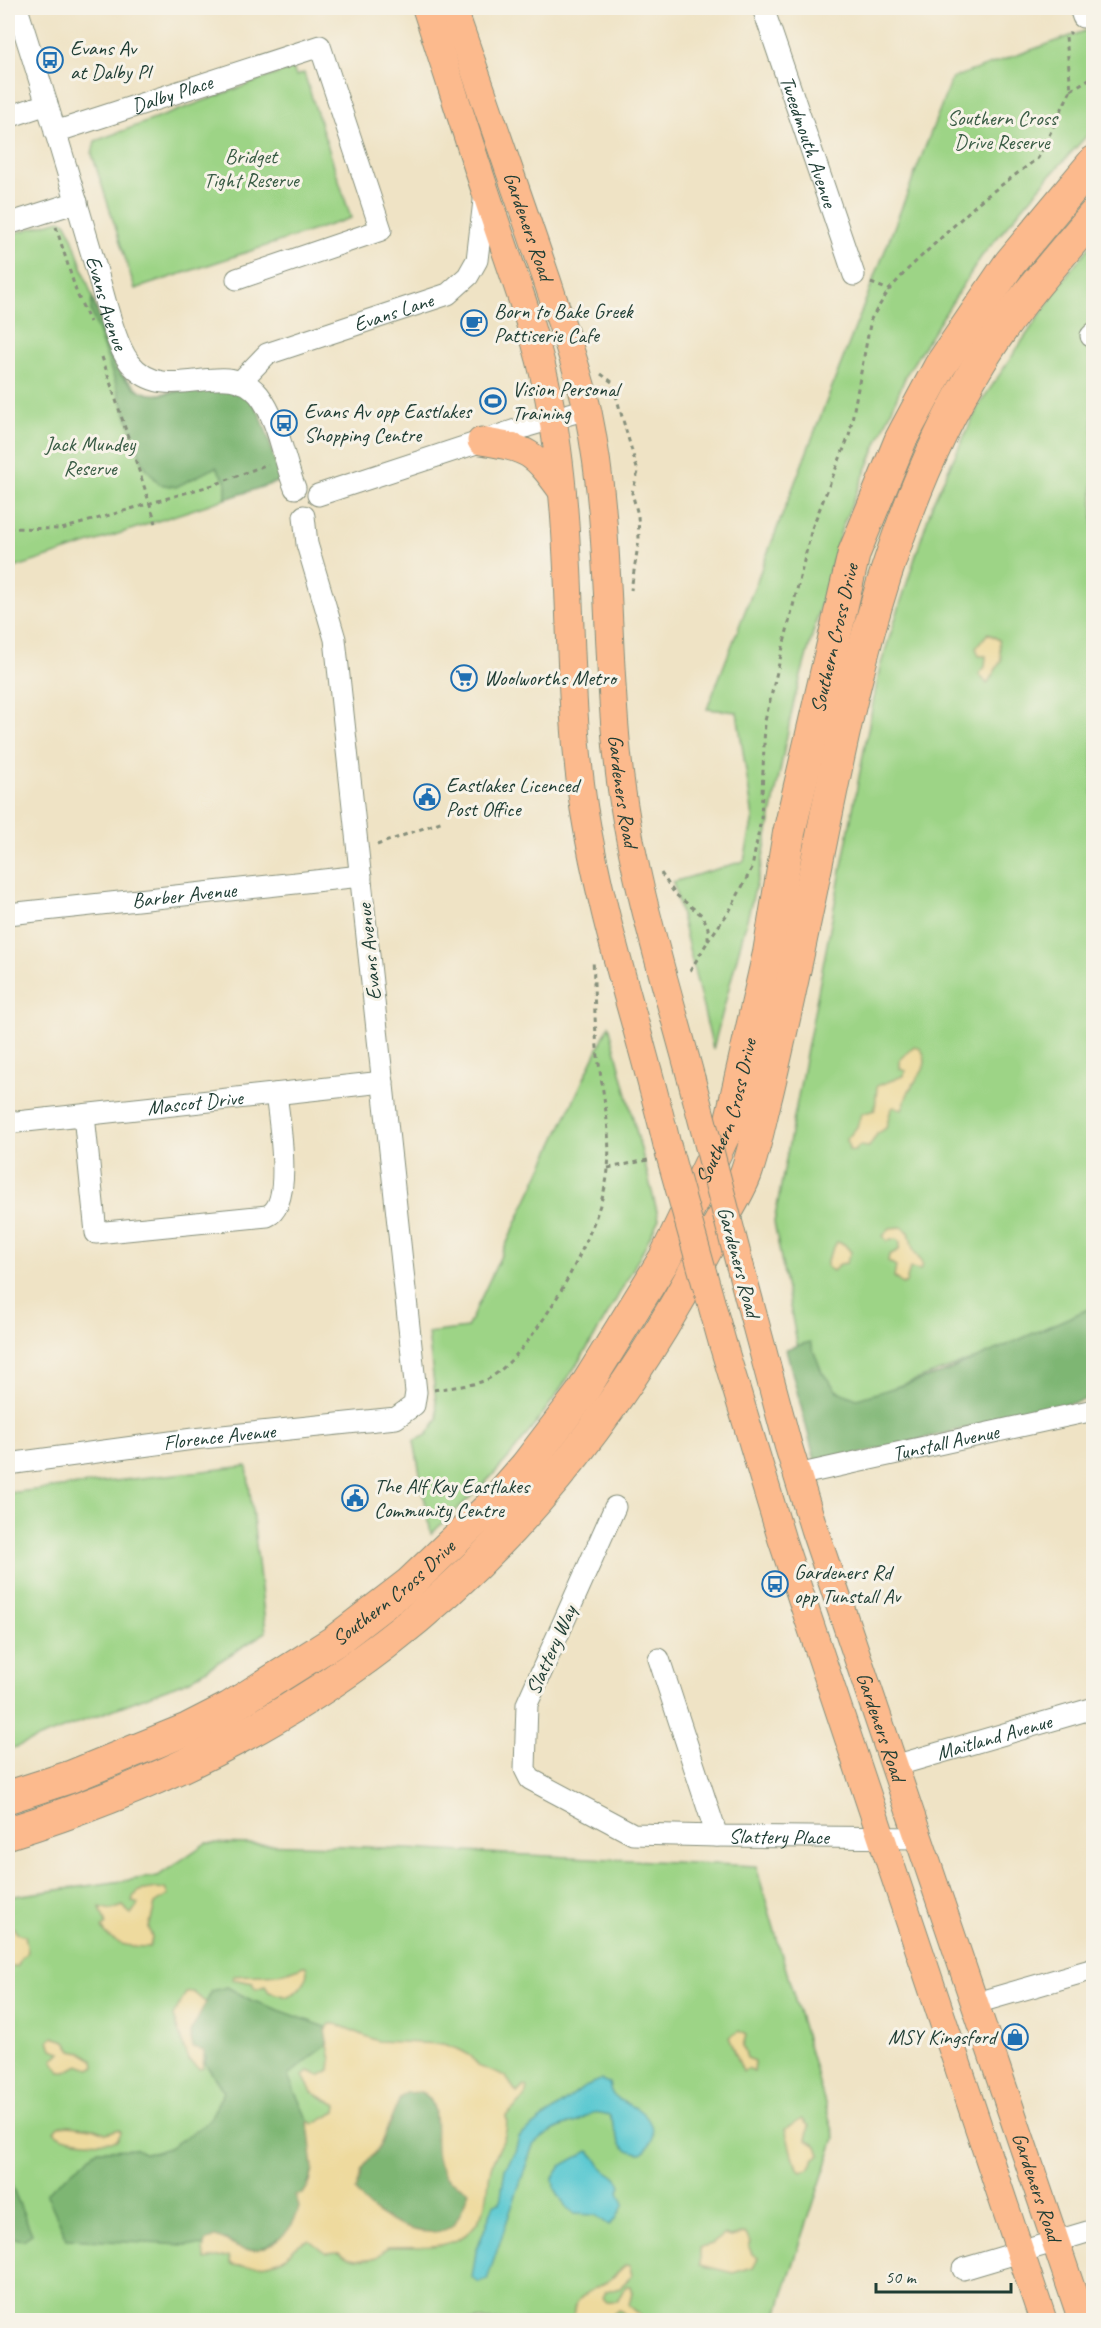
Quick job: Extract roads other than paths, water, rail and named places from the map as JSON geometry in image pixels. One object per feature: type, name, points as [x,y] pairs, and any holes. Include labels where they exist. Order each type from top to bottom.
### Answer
[{"type":"highway","name":"Southern Cross Drive","points":[[8,1797],[70,1777],[188,1729],[229,1708],[335,1641],[409,1584],[492,1505],[526,1466],[580,1394],[665,1258],[731,1120],[769,953],[789,833],[854,553],[893,458],[940,366],[1010,263],[1094,162]]},
{"type":"highway","name":"Southern Cross Drive","points":[[8,1833],[96,1804],[177,1771],[253,1733],[336,1680],[409,1627],[486,1556],[551,1487],[624,1389],[677,1304],[745,1176],[785,1019],[851,692],[891,552],[913,494],[982,358],[1021,305],[1094,215]]},
{"type":"main road","name":"Gardeners Road","points":[[426,8],[535,341],[553,419],[563,492],[576,728],[584,809],[601,901],[658,1153],[723,1345],[782,1540],[1043,2320]]},
{"type":"main road","name":"Gardeners Road","points":[[453,8],[539,256],[587,410],[600,484],[606,555],[612,696],[624,808],[633,857],[797,1476],[1082,2320]]},
{"type":"main road","points":[[481,441],[517,447],[531,453],[563,492]]},
{"type":"street","name":"Evans Avenue","points":[[17,8],[121,348],[129,362],[149,379],[169,384],[218,378],[240,382]]},
{"type":"street","name":"Tweedmouth Avenue","points":[[763,8],[854,275]]},
{"type":"street","name":"Dalby Place","points":[[55,132],[320,46],[381,230],[237,279]]},
{"type":"street","points":[[8,117],[47,104]]},
{"type":"street","name":"Evans Lane","points":[[240,382],[267,354],[448,294],[468,276],[477,260],[485,191]]},
{"type":"street","points":[[8,224],[77,202]]},
{"type":"street","points":[[240,382],[257,393],[265,403],[295,488]]},
{"type":"street","points":[[318,495],[481,441],[587,410]]},
{"type":"street","points":[[295,488],[308,487],[318,495]]},
{"type":"street","points":[[295,488],[290,496],[290,506],[295,513],[304,516],[316,509],[318,495]]},
{"type":"street","name":"Evans Avenue","points":[[304,516],[307,544],[335,639],[416,1392]]},
{"type":"street","name":"Barber Avenue","points":[[8,914],[361,876]]},
{"type":"street","name":"Mascot Drive","points":[[8,1123],[383,1082]]},
{"type":"street","points":[[84,1114],[96,1233],[267,1216],[276,1210],[281,1200],[282,1147],[276,1094]]},
{"type":"street","name":"Florence Avenue","points":[[8,1464],[194,1439],[396,1418],[414,1406],[416,1392]]},
{"type":"street","name":"Tunstall Avenue","points":[[797,1476],[1094,1410]]},
{"type":"street","name":"Slattery Way","points":[[615,1507],[527,1704],[525,1769],[530,1779],[633,1834],[717,1836]]},
{"type":"street","name":"Slattery Place","points":[[659,1659],[717,1836],[919,1839]]},
{"type":"street","name":"Maitland Avenue","points":[[894,1766],[1094,1708]]},
{"type":"street","points":[[976,2003],[1094,1969]]},
{"type":"street","points":[[963,2269],[1094,2229]]},
{"type":"water","points":[[601,2080],[609,2083],[612,2093],[617,2098],[636,2108],[648,2120],[652,2137],[647,2148],[641,2153],[626,2148],[618,2139],[609,2115],[596,2112],[579,2121],[557,2128],[538,2141],[533,2145],[487,2280],[478,2283],[472,2278],[476,2252],[494,2204],[500,2203],[505,2169],[515,2152],[519,2137],[583,2088]]},
{"type":"water","points":[[588,2151],[621,2185],[619,2191],[624,2204],[616,2219],[609,2225],[595,2215],[575,2214],[566,2207],[554,2187],[553,2178],[561,2166]]},
{"type":"place","name":"Evans Av at Dalby Pl","points":[[50,60]]},
{"type":"place","name":"Born to Bake Greek Pattiserie Cafe","points":[[474,323]]},
{"type":"place","name":"Vision Personal Training","points":[[493,401]]},
{"type":"place","name":"Evans Av opp Eastlakes Shopping Centre","points":[[284,423]]},
{"type":"place","name":"Woolworths Metro","points":[[464,678]]},
{"type":"place","name":"Eastlakes Licenced Post Office","points":[[427,797]]},
{"type":"place","name":"The Alf Kay Eastlakes Community Centre","points":[[355,1498]]},
{"type":"place","name":"Gardeners Rd opp Tunstall Av","points":[[775,1584]]},
{"type":"place","name":"MSY Kingsford","points":[[1015,2037]]},
{"type":"park label","name":"Southern Cross Drive Reserve","points":[[1002,130]]},
{"type":"park label","name":"Bridget Tight Reserve","points":[[251,168]]},
{"type":"park label","name":"Jack Mundey Reserve","points":[[90,456]]}]
